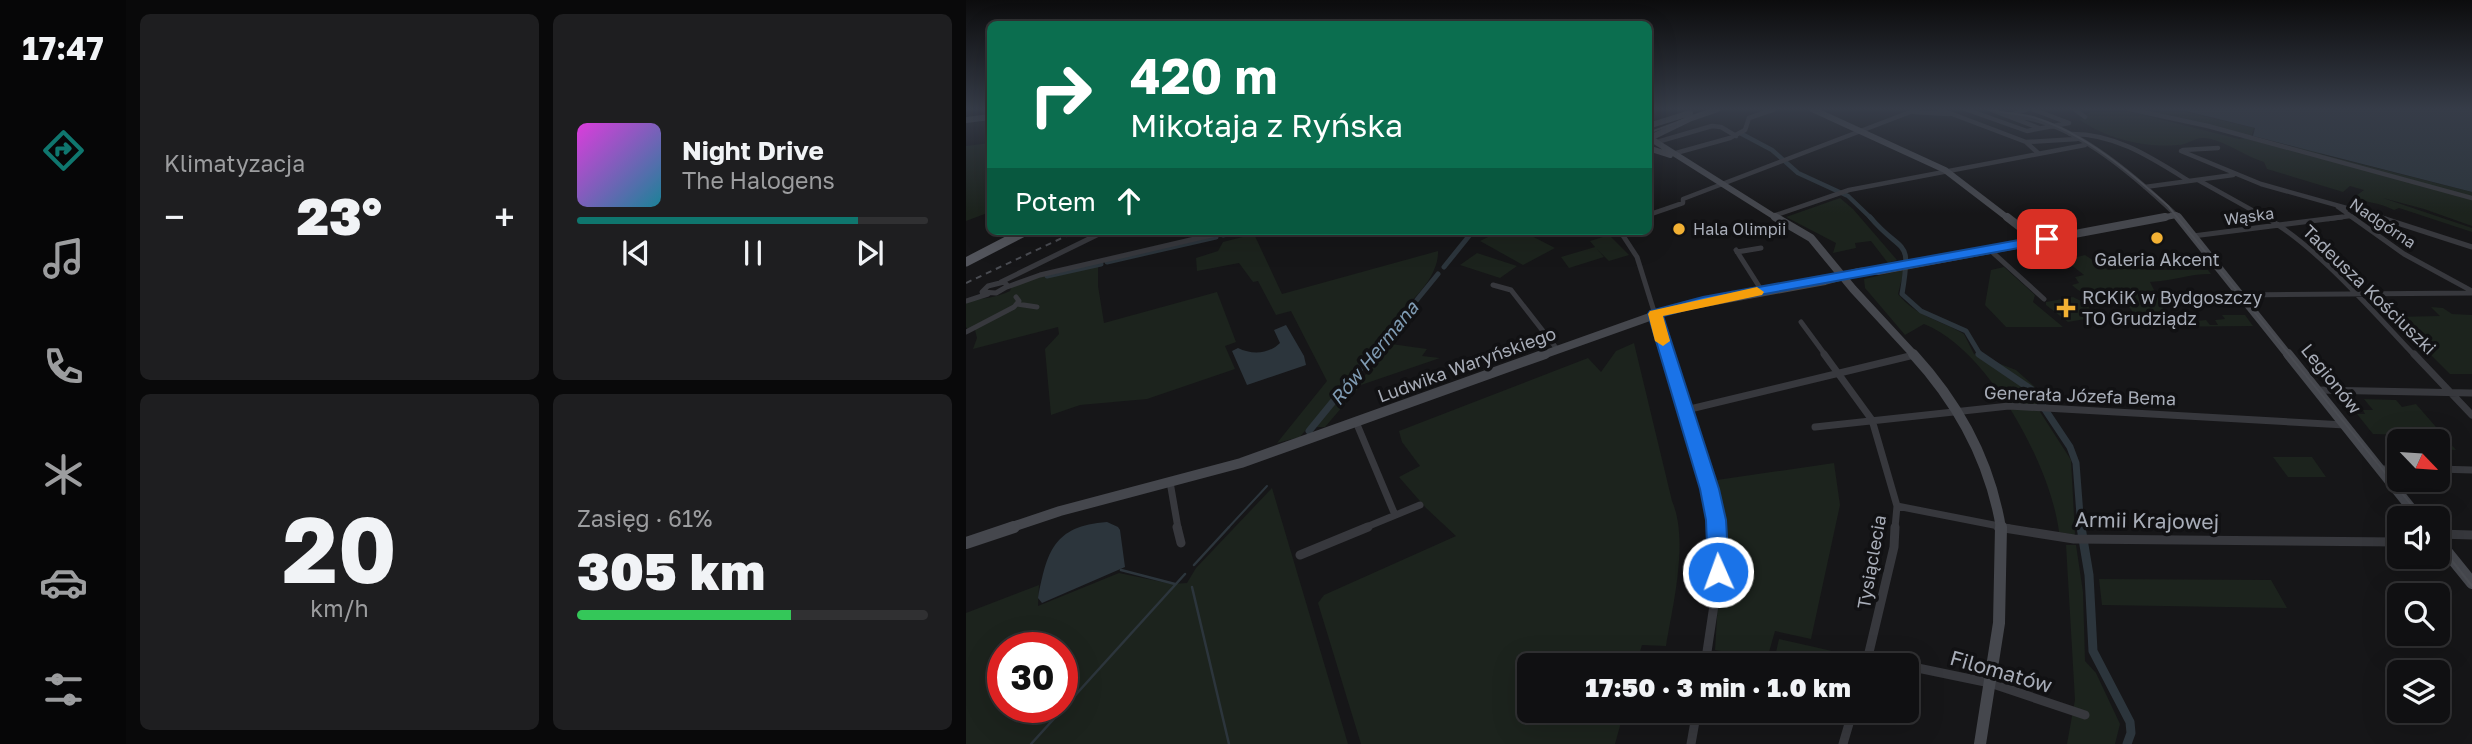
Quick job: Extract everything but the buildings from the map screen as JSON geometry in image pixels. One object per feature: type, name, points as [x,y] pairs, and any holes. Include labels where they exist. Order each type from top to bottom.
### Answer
[{"type":"main road","points":[[966,262],[1018,235]]},
{"type":"street","points":[[1659,144],[1722,185],[1811,237],[1935,378],[1957,410],[1985,468],[2001,527],[2000,611],[1980,744]]},
{"type":"street","points":[[1676,153],[1707,144]]},
{"type":"street","points":[[1652,214],[1683,203],[1683,198],[1830,144]]},
{"type":"street","points":[[1886,144],[1945,170],[2038,241]]},
{"type":"street","points":[[2028,144],[2038,153]]},
{"type":"street","points":[[2117,144],[2150,158],[2189,181]]},
{"type":"street","points":[[2273,144],[2472,198]]},
{"type":"street","points":[[1773,216],[1842,192],[2085,145],[2145,187],[2176,215]]},
{"type":"street","name":"Nadgórna","points":[[2218,148],[2181,151],[2235,174],[2334,204],[2404,254],[2472,292]]},
{"type":"street","points":[[1652,149],[1669,154],[1701,171]]},
{"type":"street","points":[[2145,187],[2235,174]]},
{"type":"street","name":"Tadeusza Kościuszki","points":[[2198,180],[2280,225],[2356,294],[2472,415]]},
{"type":"street","points":[[2334,204],[2429,231],[2472,247]]},
{"type":"street","name":"Ludwika Waryńskiego","points":[[966,543],[1060,511],[1241,463],[1655,314],[1695,303],[2176,215]]},
{"type":"street","name":"Legionów","points":[[2176,215],[2410,506]]},
{"type":"street","name":"Wąska","points":[[2193,236],[2350,216]]},
{"type":"street","points":[[996,293],[1028,268],[1097,235]]},
{"type":"street","points":[[985,292],[988,286],[1005,285],[1037,275],[1212,235]]},
{"type":"street","points":[[1623,235],[1637,257],[1686,410],[1707,464],[1716,520],[1718,572],[1707,653]]},
{"type":"street","points":[[1761,248],[1736,251],[1762,291]]},
{"type":"street","points":[[1990,250],[2044,299]]},
{"type":"street","points":[[1028,268],[1028,273],[1037,275]]},
{"type":"street","points":[[1005,285],[1017,300]]},
{"type":"street","points":[[1493,285],[1511,290],[1557,349]]},
{"type":"street","points":[[966,300],[985,292],[996,293],[1037,307]]},
{"type":"street","points":[[2241,295],[2472,292]]},
{"type":"street","points":[[966,332],[1017,300]]},
{"type":"street","name":"Tysiąclecia","points":[[1801,322],[1872,419],[1897,506],[1894,547],[1869,653]]},
{"type":"street","points":[[1686,410],[1914,355]]},
{"type":"street","points":[[2316,390],[2472,393]]},
{"type":"street","name":"Generała Józefa Bema","points":[[1815,428],[1957,410],[2031,407],[2345,425]]},
{"type":"street","points":[[1356,422],[1395,515]]},
{"type":"street","points":[[2380,468],[2387,468]]},
{"type":"street","points":[[2450,469],[2472,470]]},
{"type":"street","points":[[1170,482],[1181,543]]},
{"type":"street","points":[[1300,555],[1420,505]]},
{"type":"street","name":"Armii Krajowej","points":[[1897,506],[2074,539],[2387,542]]},
{"type":"street","points":[[2450,538],[2472,535]]},
{"type":"street","points":[[2450,555],[2472,583]]},
{"type":"street","name":"Filomatów","points":[[1919,668],[1990,683],[2085,715]]},
{"type":"street","points":[[1691,744],[1695,723]]},
{"type":"street","points":[[1843,744],[1849,723]]},
{"type":"shaded area","points":[[987,144],[987,213],[966,221],[966,146]]},
{"type":"shaded area","points":[[2145,144],[2185,144],[2166,146]]},
{"type":"shaded area","points":[[2224,144],[2280,144],[2472,192],[2472,226],[2383,198],[2472,228],[2472,232],[2399,208],[2394,210],[2353,198],[2364,190],[2350,186],[2343,192],[2267,169],[2264,162]]},
{"type":"shaded area","points":[[2283,144],[2472,144],[2472,192]]},
{"type":"shaded area","points":[[1840,198],[1853,209],[1897,260],[1888,263],[1871,241],[1855,243],[1856,248],[1833,253],[1836,243],[1786,217]]},
{"type":"shaded area","points":[[1254,235],[1282,294],[1438,251],[1435,267],[1427,283],[1403,308],[1320,414],[1349,383],[1358,384],[1391,344],[1427,349],[1422,356],[1440,358],[1361,385],[1325,427],[1308,427],[1300,437],[1277,443],[1327,381],[1291,311],[1276,315],[1258,281],[1253,282],[1239,263],[1197,271],[1196,258],[1218,251],[1223,242]]},
{"type":"shaded area","points":[[1492,235],[1530,235],[1555,248],[1523,265],[1480,241]]},
{"type":"shaded area","points":[[1609,235],[1629,255],[1609,261],[1597,249],[1604,257],[1569,268],[1561,257],[1595,247],[1590,241]]},
{"type":"shaded area","points":[[1477,253],[1517,266],[1500,278],[1460,265]]},
{"type":"shaded area","points":[[2085,255],[2108,270],[2141,263],[2146,270],[2208,270],[2211,274],[2150,282],[2166,314],[2181,325],[2198,324],[2196,321],[2206,320],[2210,325],[2218,325],[2215,320],[2225,319],[2222,315],[2245,315],[2253,326],[2144,327],[2123,299],[2089,295],[2072,285],[2079,283],[2075,277],[2084,275],[2065,260]]},
{"type":"shaded area","points":[[1098,263],[1098,286],[1104,323],[1217,292],[1236,342],[1225,346],[1235,369],[1147,399],[1080,405],[1051,415],[1045,349],[1059,334],[1058,327],[973,349],[977,338],[975,330],[968,330],[966,327],[966,302],[994,297],[1010,291],[1012,286],[1039,277]]},
{"type":"shaded area","points":[[2004,267],[2035,295],[2033,302],[2063,327],[2006,327],[1985,305],[1991,270]]},
{"type":"shaded area","points":[[1904,270],[1898,294],[1905,302],[1964,334],[1974,354],[2016,370],[2054,404],[2035,404],[2071,460],[2075,535],[2059,532],[2044,475],[2030,444],[1993,383],[1948,337],[1924,324],[1905,335],[1865,288],[1864,279]]},
{"type":"shaded area","points":[[2073,297],[2085,303],[2095,315],[2068,322],[2046,305],[2046,302]]},
{"type":"shaded area","points":[[2431,307],[2443,308],[2452,314],[2472,315],[2472,374],[2450,374],[2393,317],[2440,316]]},
{"type":"shaded area","points":[[1286,325],[1304,356],[1306,365],[1247,385],[1232,351],[1238,348],[1255,352],[1271,349],[1280,343],[1274,330]]},
{"type":"shaded area","points":[[1634,343],[1677,517],[1678,572],[1666,646],[1642,645],[1640,653],[1517,653],[1517,723],[1621,723],[1615,744],[1361,744],[1318,603],[1324,595],[1456,536],[1426,508],[1399,477],[1420,466],[1402,442],[1399,431],[1588,358],[1601,372],[1616,351]]},
{"type":"shaded area","points":[[2364,399],[2396,400],[2402,407],[2416,404],[2438,429],[2387,429],[2387,434],[2373,434],[2357,414],[2365,414],[2363,410],[2373,410]]},
{"type":"shaded area","points":[[2273,457],[2312,457],[2326,477],[2288,477]]},
{"type":"shaded area","points":[[1834,463],[1840,505],[1811,639],[1775,631],[1769,653],[1715,650],[1722,539],[1710,481]]},
{"type":"shaded area","points":[[1272,488],[1348,744],[966,744],[966,613],[1039,585],[1038,606],[1119,573],[1172,584],[1187,583],[1196,568]]},
{"type":"shaded area","points":[[1107,522],[1120,530],[1125,567],[1042,603],[1038,598],[1041,582],[1056,544],[1075,529]]},
{"type":"shaded area","points":[[2066,545],[2076,545],[2083,592],[2085,661],[2096,673],[2120,724],[2115,744],[2067,744],[2075,700]]},
{"type":"shaded area","points":[[2099,579],[2271,580],[2287,608],[2102,605]]},
{"type":"shaded area","points":[[1779,639],[1841,653],[1776,653]]},
{"type":"waterway","points":[[1760,144],[1772,150],[1798,173],[1848,196],[1871,218]]},
{"type":"waterway","points":[[1871,218],[1905,254],[1902,294],[1921,311],[1966,331],[1980,355]]},
{"type":"waterway","name":"Rów Hermana","points":[[1444,267],[1470,235]]},
{"type":"waterway","name":"Rów Hermana","points":[[1107,262],[1216,237]]},
{"type":"waterway","name":"Rów Hermana","points":[[1047,276],[1101,264]]},
{"type":"waterway","name":"Rów Hermana","points":[[1371,356],[1438,274]]},
{"type":"waterway","name":"Rów Hermana","points":[[1309,431],[1372,354]]},
{"type":"waterway","points":[[1980,355],[2032,390],[2070,447],[2076,463],[2081,528]]},
{"type":"waterway","name":"Rów Hermana","points":[[1228,528],[1267,486]]},
{"type":"waterway","name":"Rów Hermana","points":[[1194,565],[1229,527]]},
{"type":"waterway","points":[[2081,527],[2089,575],[2093,651],[2130,722],[2131,733],[2127,744]]},
{"type":"waterway","points":[[1121,570],[1175,584]]},
{"type":"waterway","name":"Rów Hermana","points":[[1031,744],[1185,574]]},
{"type":"waterway","points":[[1192,587],[1229,744]]},
{"type":"tram line","points":[[2089,144],[2122,167],[2168,206],[2412,506]]},
{"type":"tram line","points":[[2450,558],[2472,586]]},
{"type":"railway","points":[[966,283],[1068,235]]},
{"type":"slow traffic","points":[[1663,341],[1655,314],[1695,303],[1757,292]]},
{"type":"place","name":"Hala Olimpii","points":[[1679,229]]},
{"type":"place","name":"Galeria Akcent","points":[[2157,238]]},
{"type":"place","name":"RCKiK w Bydgoszczy TO Grudziądz","points":[[2066,308]]},
{"type":"route","points":[[1718,572],[1716,520],[1710,489],[1655,314],[1703,301],[1861,275],[2047,239]]}]
